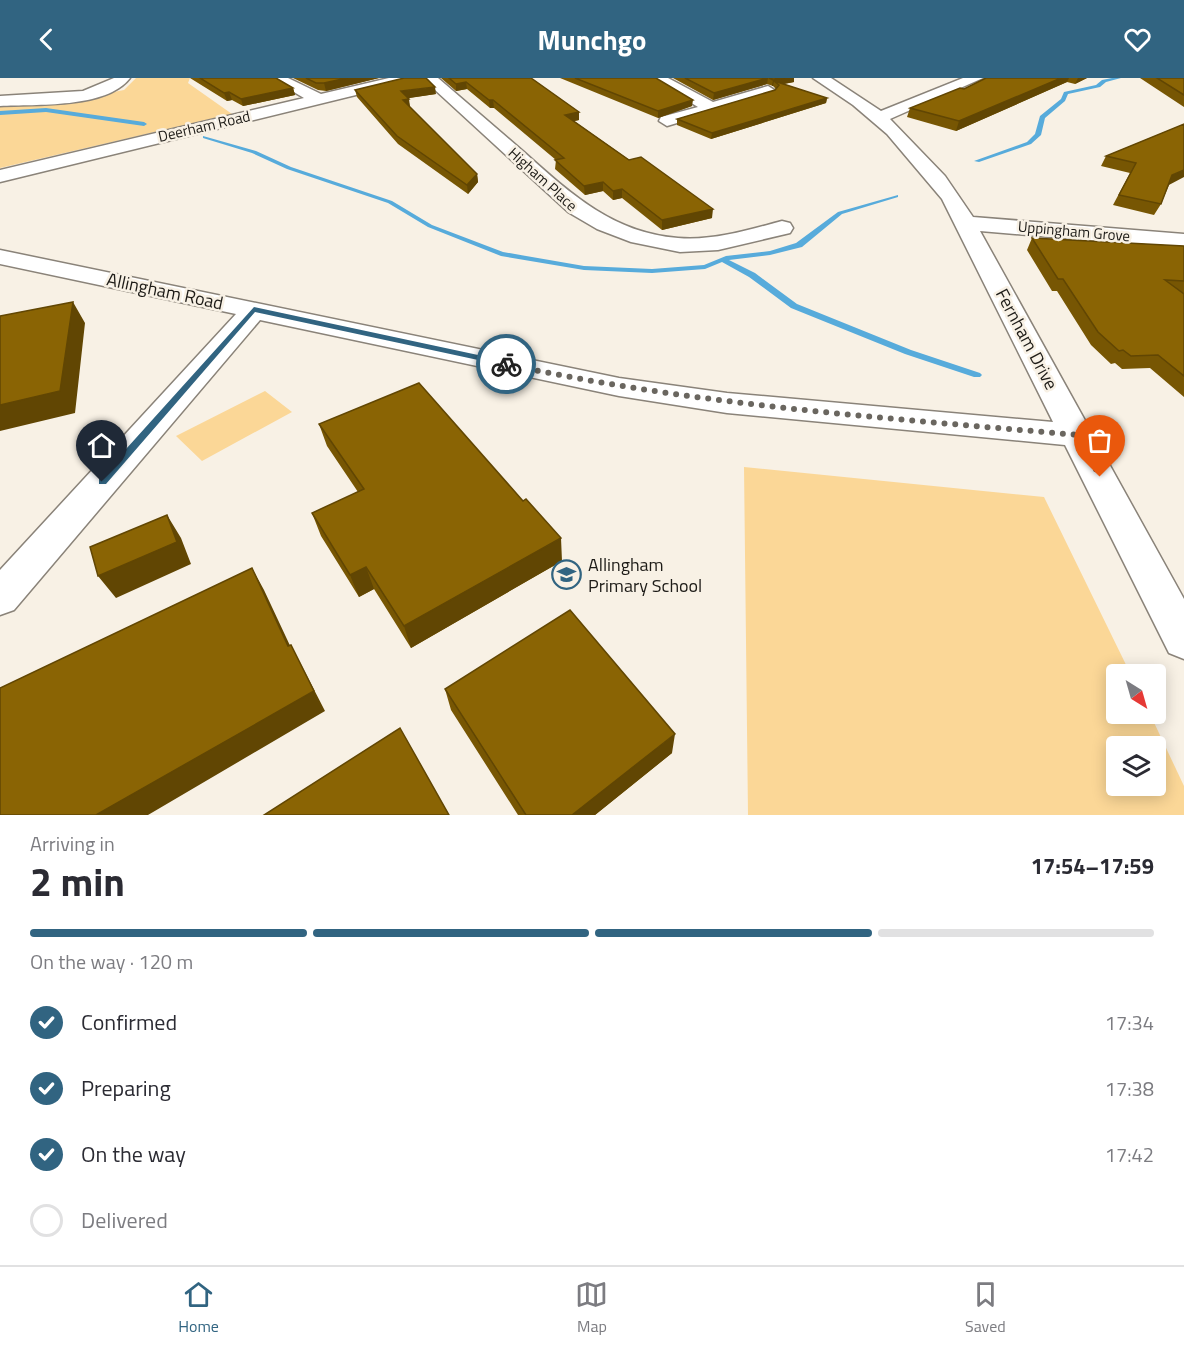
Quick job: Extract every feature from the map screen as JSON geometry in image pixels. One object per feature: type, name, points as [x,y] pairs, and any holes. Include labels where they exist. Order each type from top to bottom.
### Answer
[{"type":"street","points":[[0,101],[93,94],[114,87],[123,78]]},
{"type":"street","points":[[277,78],[318,99]]},
{"type":"street","name":"Deerham Road","points":[[0,176],[408,78]]},
{"type":"street","name":"Higham Place","points":[[429,78],[575,208],[586,216],[622,232],[655,244],[700,247],[782,228]]},
{"type":"street","points":[[657,78],[712,108]]},
{"type":"street","name":"Fernham Drive","points":[[820,78],[844,91],[880,117],[903,138],[952,198],[1184,640]]},
{"type":"street","points":[[880,117],[976,78]]},
{"type":"street","points":[[667,121],[768,91]]},
{"type":"street","name":"Uppingham Grove","points":[[964,223],[1180,244]]},
{"type":"street","name":"Allingham Road","points":[[0,257],[557,375],[670,395],[769,407],[1078,435]]},
{"type":"street","points":[[0,598],[254,310]]},
{"type":"shaded area","points":[[136,78],[190,78],[188,83],[232,114],[0,168],[0,105],[77,99],[124,90]]},
{"type":"shaded area","points":[[265,391],[292,412],[202,461],[176,436]]},
{"type":"shaded area","points":[[744,467],[1044,497],[1126,664],[1106,664],[1106,724],[1155,724],[1160,736],[1106,736],[1106,796],[1166,796],[1166,748],[1184,786],[1184,815],[748,815]]},
{"type":"building","points":[[200,78],[276,78],[293,88],[241,99],[229,92],[224,93]]},
{"type":"building","points":[[306,78],[347,78],[316,83]]},
{"type":"building","points":[[404,78],[426,78],[435,87],[401,91],[409,99],[403,100],[477,174],[467,185],[397,136],[355,90]]},
{"type":"building","points":[[449,78],[531,78],[579,112],[565,115],[629,160],[641,157],[713,209],[662,220],[622,189],[613,191],[603,182],[584,186],[555,160],[564,158],[493,100],[489,100],[466,82],[456,84]]},
{"type":"building","points":[[575,78],[656,78],[693,100],[658,111]]},
{"type":"building","points":[[685,78],[768,78],[714,93]]},
{"type":"building","points":[[986,78],[1061,78],[959,121],[910,108],[960,88],[964,89]]},
{"type":"building","points":[[1157,78],[1184,78],[1184,95]]},
{"type":"building","points":[[774,81],[827,98],[712,133],[677,119],[775,90],[779,85]]},
{"type":"building","points":[[1184,124],[1184,170],[1172,175],[1161,204],[1119,195],[1136,163],[1106,156]]},
{"type":"building","points":[[1032,238],[1184,246],[1184,281],[1165,280],[1184,294],[1184,376],[1158,355],[1131,356],[1123,350],[1119,351],[1098,332],[1063,279],[1058,279]]},
{"type":"building","points":[[73,302],[60,391],[0,405],[0,316]]},
{"type":"building","points":[[419,383],[523,501],[526,499],[561,538],[404,626],[366,567],[350,575],[312,513],[364,489],[319,424]]},
{"type":"building","points":[[167,515],[177,542],[98,576],[90,547]]},
{"type":"building","points":[[252,568],[288,646],[291,645],[314,691],[96,815],[0,815],[0,688]]},
{"type":"building","points":[[570,610],[675,734],[572,815],[526,815],[445,689]]},
{"type":"building","points":[[400,728],[449,815],[264,815]]},
{"type":"waterway","points":[[977,161],[1029,143],[1038,135],[1042,117],[1063,100],[1066,93],[1098,86],[1104,81],[1119,78]]},
{"type":"waterway","points":[[0,113],[46,110],[144,124]]},
{"type":"waterway","points":[[205,137],[254,152],[289,168],[390,202],[430,226],[501,254],[584,268],[652,271],[705,267],[726,258],[770,253],[799,245],[840,213],[896,196]]},
{"type":"waterway","points":[[723,260],[752,275],[794,306],[908,352],[977,375]]},
{"type":"way so far","points":[[506,364],[680,397],[1078,435],[1100,477]]},
{"type":"place","name":"Allingham Primary School","points":[[567,574]]},
{"type":"route","points":[[102,482],[254,310],[506,364]]}]
